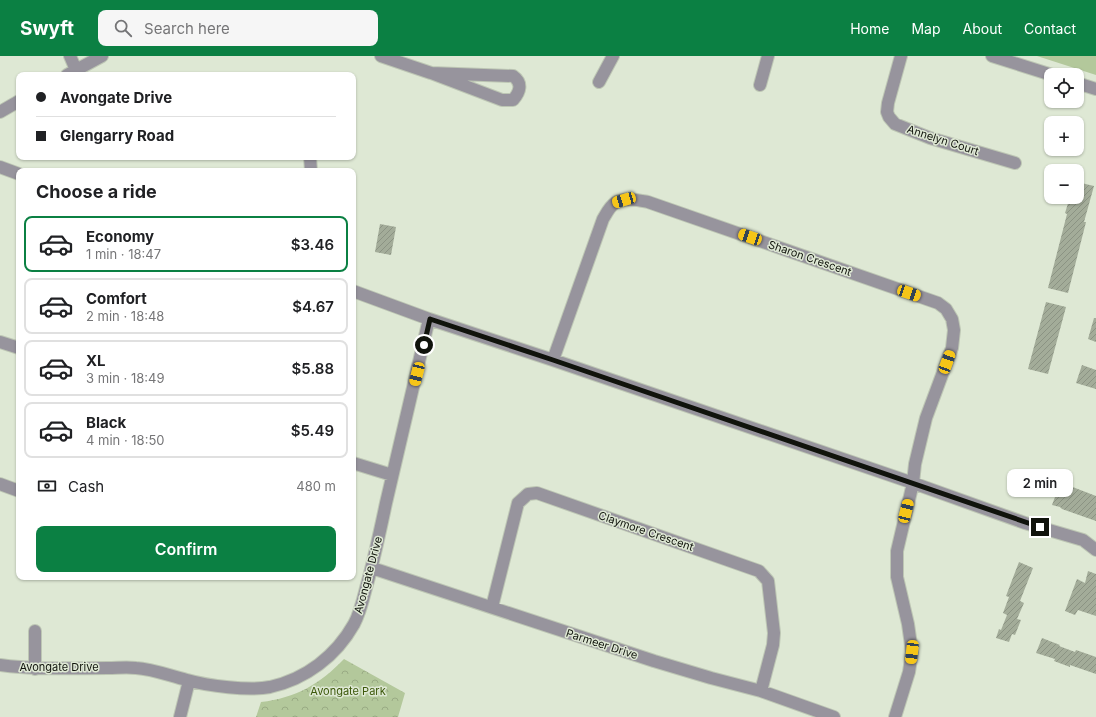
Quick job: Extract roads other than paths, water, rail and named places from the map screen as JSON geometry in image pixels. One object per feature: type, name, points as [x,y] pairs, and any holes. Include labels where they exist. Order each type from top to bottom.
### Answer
[{"type":"street","points":[[70,56],[71,72],[102,56]]},
{"type":"street","points":[[382,56],[502,100],[512,100],[518,94],[520,86],[517,79],[512,76],[500,74],[431,73]]},
{"type":"street","points":[[600,82],[613,56]]},
{"type":"street","points":[[760,85],[768,56]]},
{"type":"street","name":"Annelyn Court","points":[[901,56],[888,102],[887,112],[895,124],[930,138],[1015,163]]},
{"type":"street","points":[[992,56],[1044,72]]},
{"type":"street","points":[[1084,85],[1096,89]]},
{"type":"street","points":[[0,112],[16,103]]},
{"type":"street","points":[[0,167],[16,173]]},
{"type":"street","name":"Sharon Crescent","points":[[553,360],[603,219],[614,203],[624,200],[636,199],[648,202],[938,303],[946,309],[952,319],[954,330],[952,348],[926,418],[897,551],[897,577],[908,624],[912,652],[909,672],[895,717]]},
{"type":"street","points":[[356,292],[430,319],[913,483],[1025,523],[1082,540],[1096,540]]},
{"type":"street","name":"Avongate Drive","points":[[0,665],[36,669],[60,667],[136,668],[158,672],[189,681],[231,687],[257,688],[270,687],[292,680],[317,667],[339,647],[354,625],[359,613],[372,568],[392,476],[430,319]]},
{"type":"street","points":[[0,342],[16,347]]},
{"type":"street","points":[[356,463],[392,476]]},
{"type":"street","points":[[0,484],[16,490]]},
{"type":"street","name":"Claymore Crescent","points":[[492,608],[518,503],[528,494],[536,493],[759,571],[768,581],[774,634],[773,645],[761,691]]},
{"type":"street","points":[[1082,540],[1096,550]]},
{"type":"street","name":"Parmeer Drive","points":[[372,568],[654,661],[761,691],[834,717]]},
{"type":"street","points":[[35,631],[36,669]]},
{"type":"street","points":[[180,717],[189,681]]},
{"type":"park label","name":"Avongate Park","points":[[348,691]]}]
